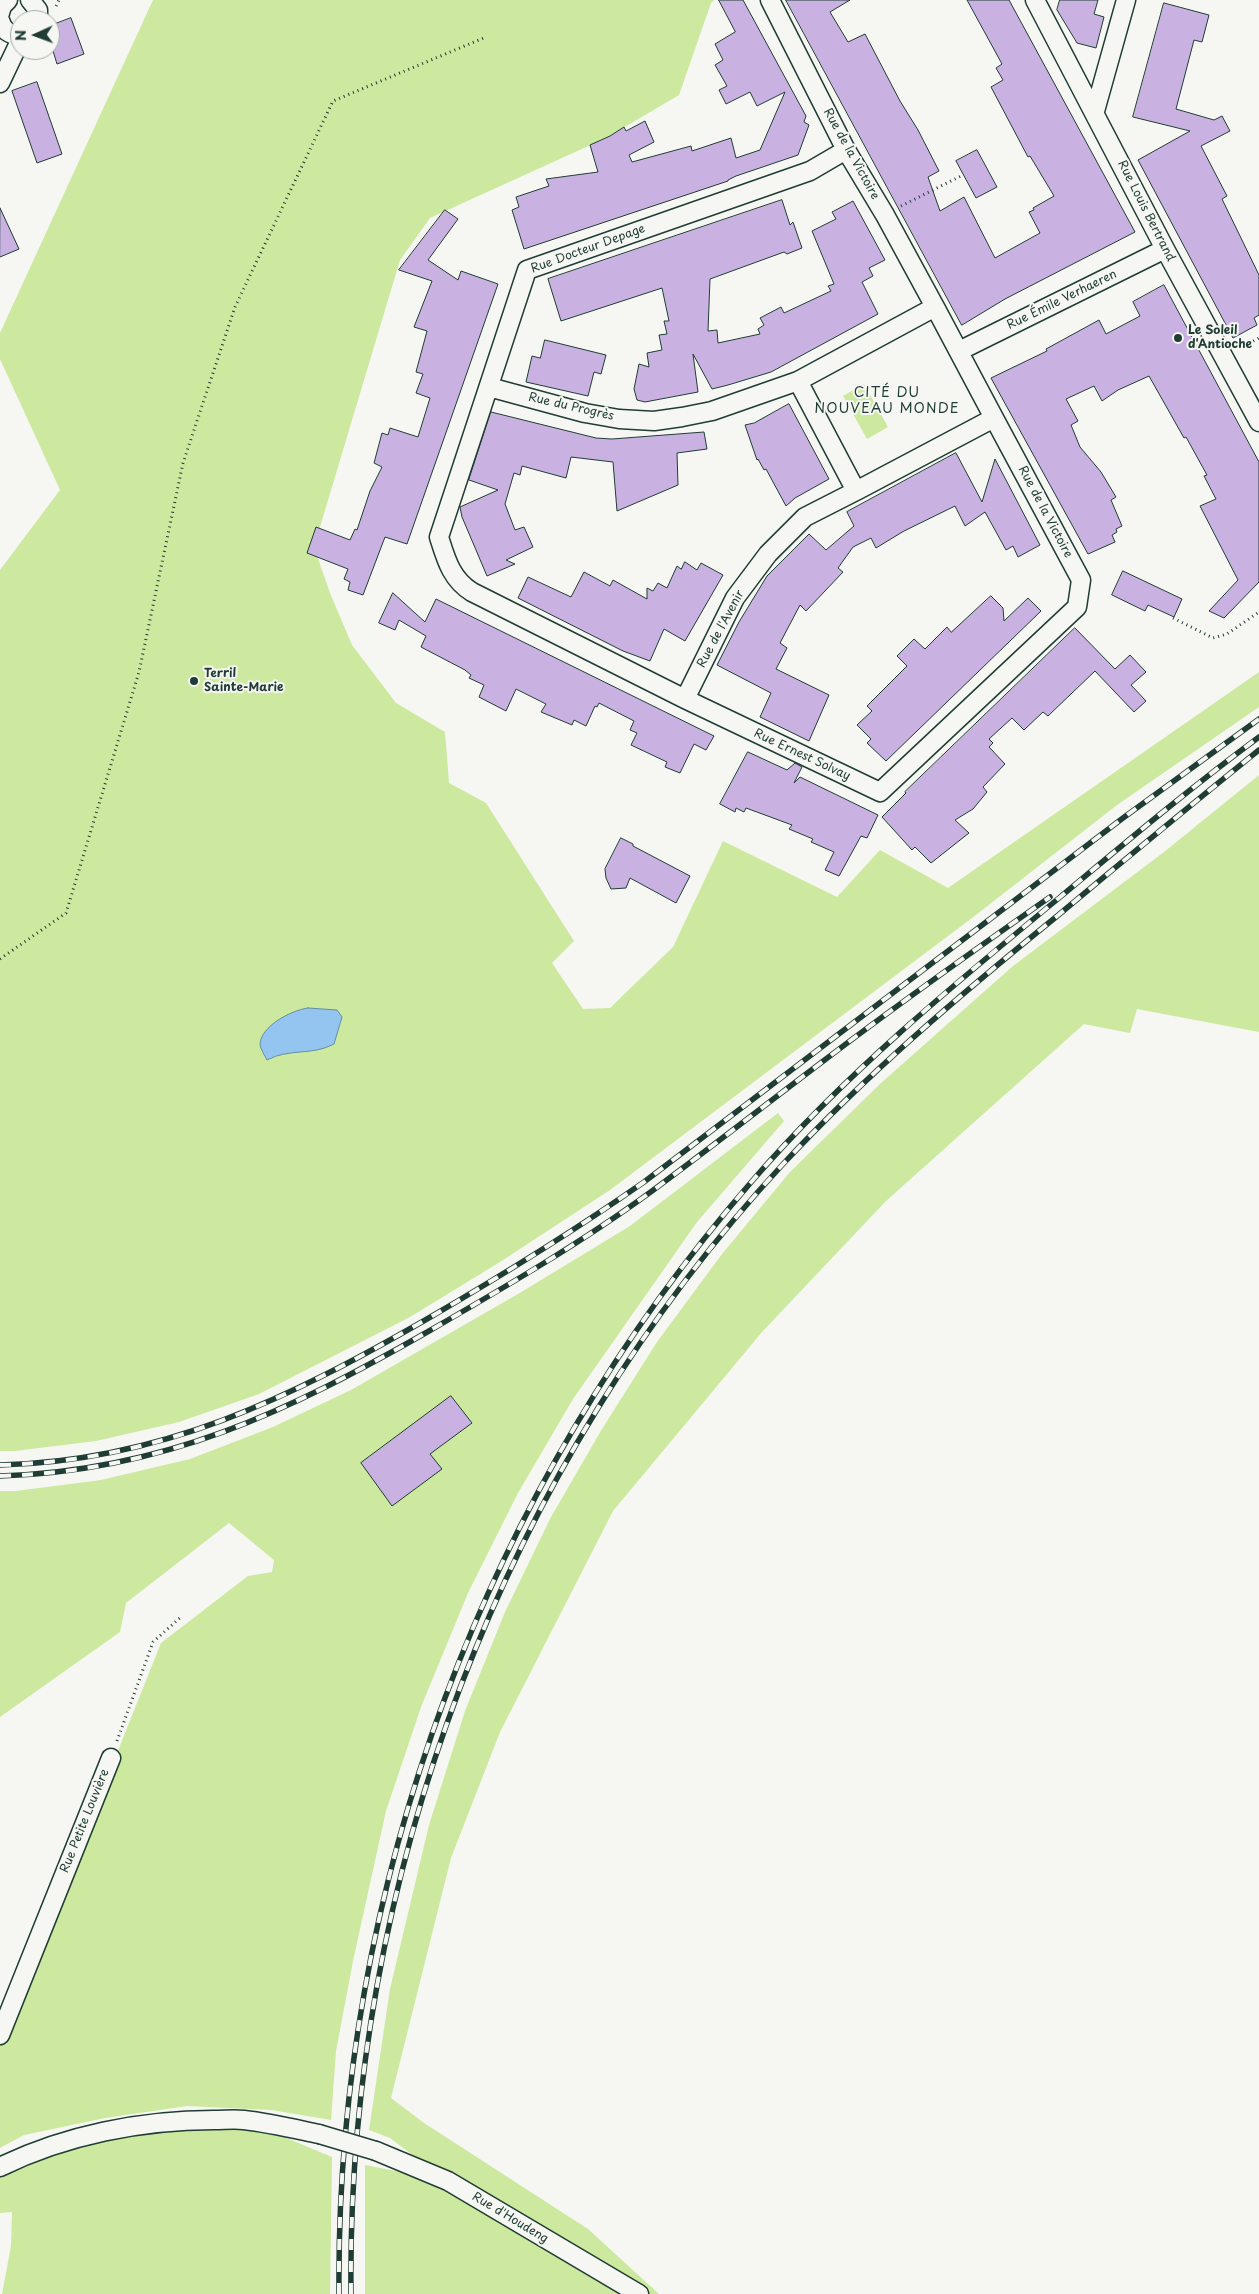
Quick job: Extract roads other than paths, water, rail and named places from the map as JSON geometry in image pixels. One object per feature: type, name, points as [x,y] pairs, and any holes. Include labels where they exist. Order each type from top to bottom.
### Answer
[{"type":"street","points":[[0,13],[2,6],[8,0]]},
{"type":"street","points":[[30,0],[38,10]]},
{"type":"street","name":"Rue de la Victoire","points":[[770,0],[846,150],[885,214],[1081,580]]},
{"type":"street","name":"Rue Louis Bertrand","points":[[1035,0],[1095,111],[1165,249],[1259,422]]},
{"type":"street","points":[[1095,111],[1126,0]]},
{"type":"street","points":[[0,20],[2,27],[10,33]]},
{"type":"street","points":[[0,83],[11,60]]},
{"type":"street","name":"Rue Docteur Depage","points":[[459,584],[449,567],[439,537],[527,270],[810,171],[846,150]]},
{"type":"street","name":"Rue Émile Verhaeren","points":[[959,351],[1165,249]]},
{"type":"street","name":"Rue du Progrès","points":[[489,387],[585,413],[619,419],[654,421],[712,411],[798,381],[935,307]]},
{"type":"street","points":[[798,381],[856,491]]},
{"type":"street","name":"Rue de l'Avenir","points":[[685,699],[735,598],[768,554],[805,517],[994,418]]},
{"type":"street","name":"Rue Ernest Solvay","points":[[459,584],[685,699],[880,792],[1077,607],[1081,580]]},
{"type":"street","name":"Rue Petite Louvière","points":[[0,2035],[111,1758]]},
{"type":"street","name":"Rue d'Houdeng","points":[[0,2167],[45,2148],[113,2130],[188,2120],[243,2120],[319,2134],[376,2151],[448,2181],[639,2294]]},
{"type":"water","points":[[301,1009],[337,1010],[342,1017],[334,1044],[317,1050],[275,1056],[267,1060],[260,1045],[265,1031],[278,1020]]},
{"type":"railway","points":[[0,1465],[59,1461],[116,1452],[170,1438],[223,1420],[325,1375],[455,1303],[564,1236],[644,1182],[1123,818],[1259,719]]},
{"type":"railway","points":[[339,2294],[345,2142],[364,1991],[398,1844],[444,1700],[504,1560],[575,1426],[658,1299],[753,1180],[824,1104],[900,1033],[979,964],[1158,816],[1259,737]]},
{"type":"railway","points":[[351,2294],[357,2139],[377,1986],[412,1835],[460,1687],[522,1545],[597,1409],[685,1282],[784,1163],[849,1097],[985,975],[1259,750]]},
{"type":"railway","points":[[0,1476],[60,1472],[117,1462],[171,1449],[224,1432],[275,1411],[377,1360],[514,1281],[570,1247],[625,1210],[878,1020],[1050,897]]},
{"type":"place","name":"Le Soleil d'Antioche","points":[[1178,338]]},
{"type":"place","name":"Terril Sainte-Marie","points":[[194,681]]},
{"type":"district","name":"CITÉ DU NOUVEAU MONDE","points":[[887,402]]}]
